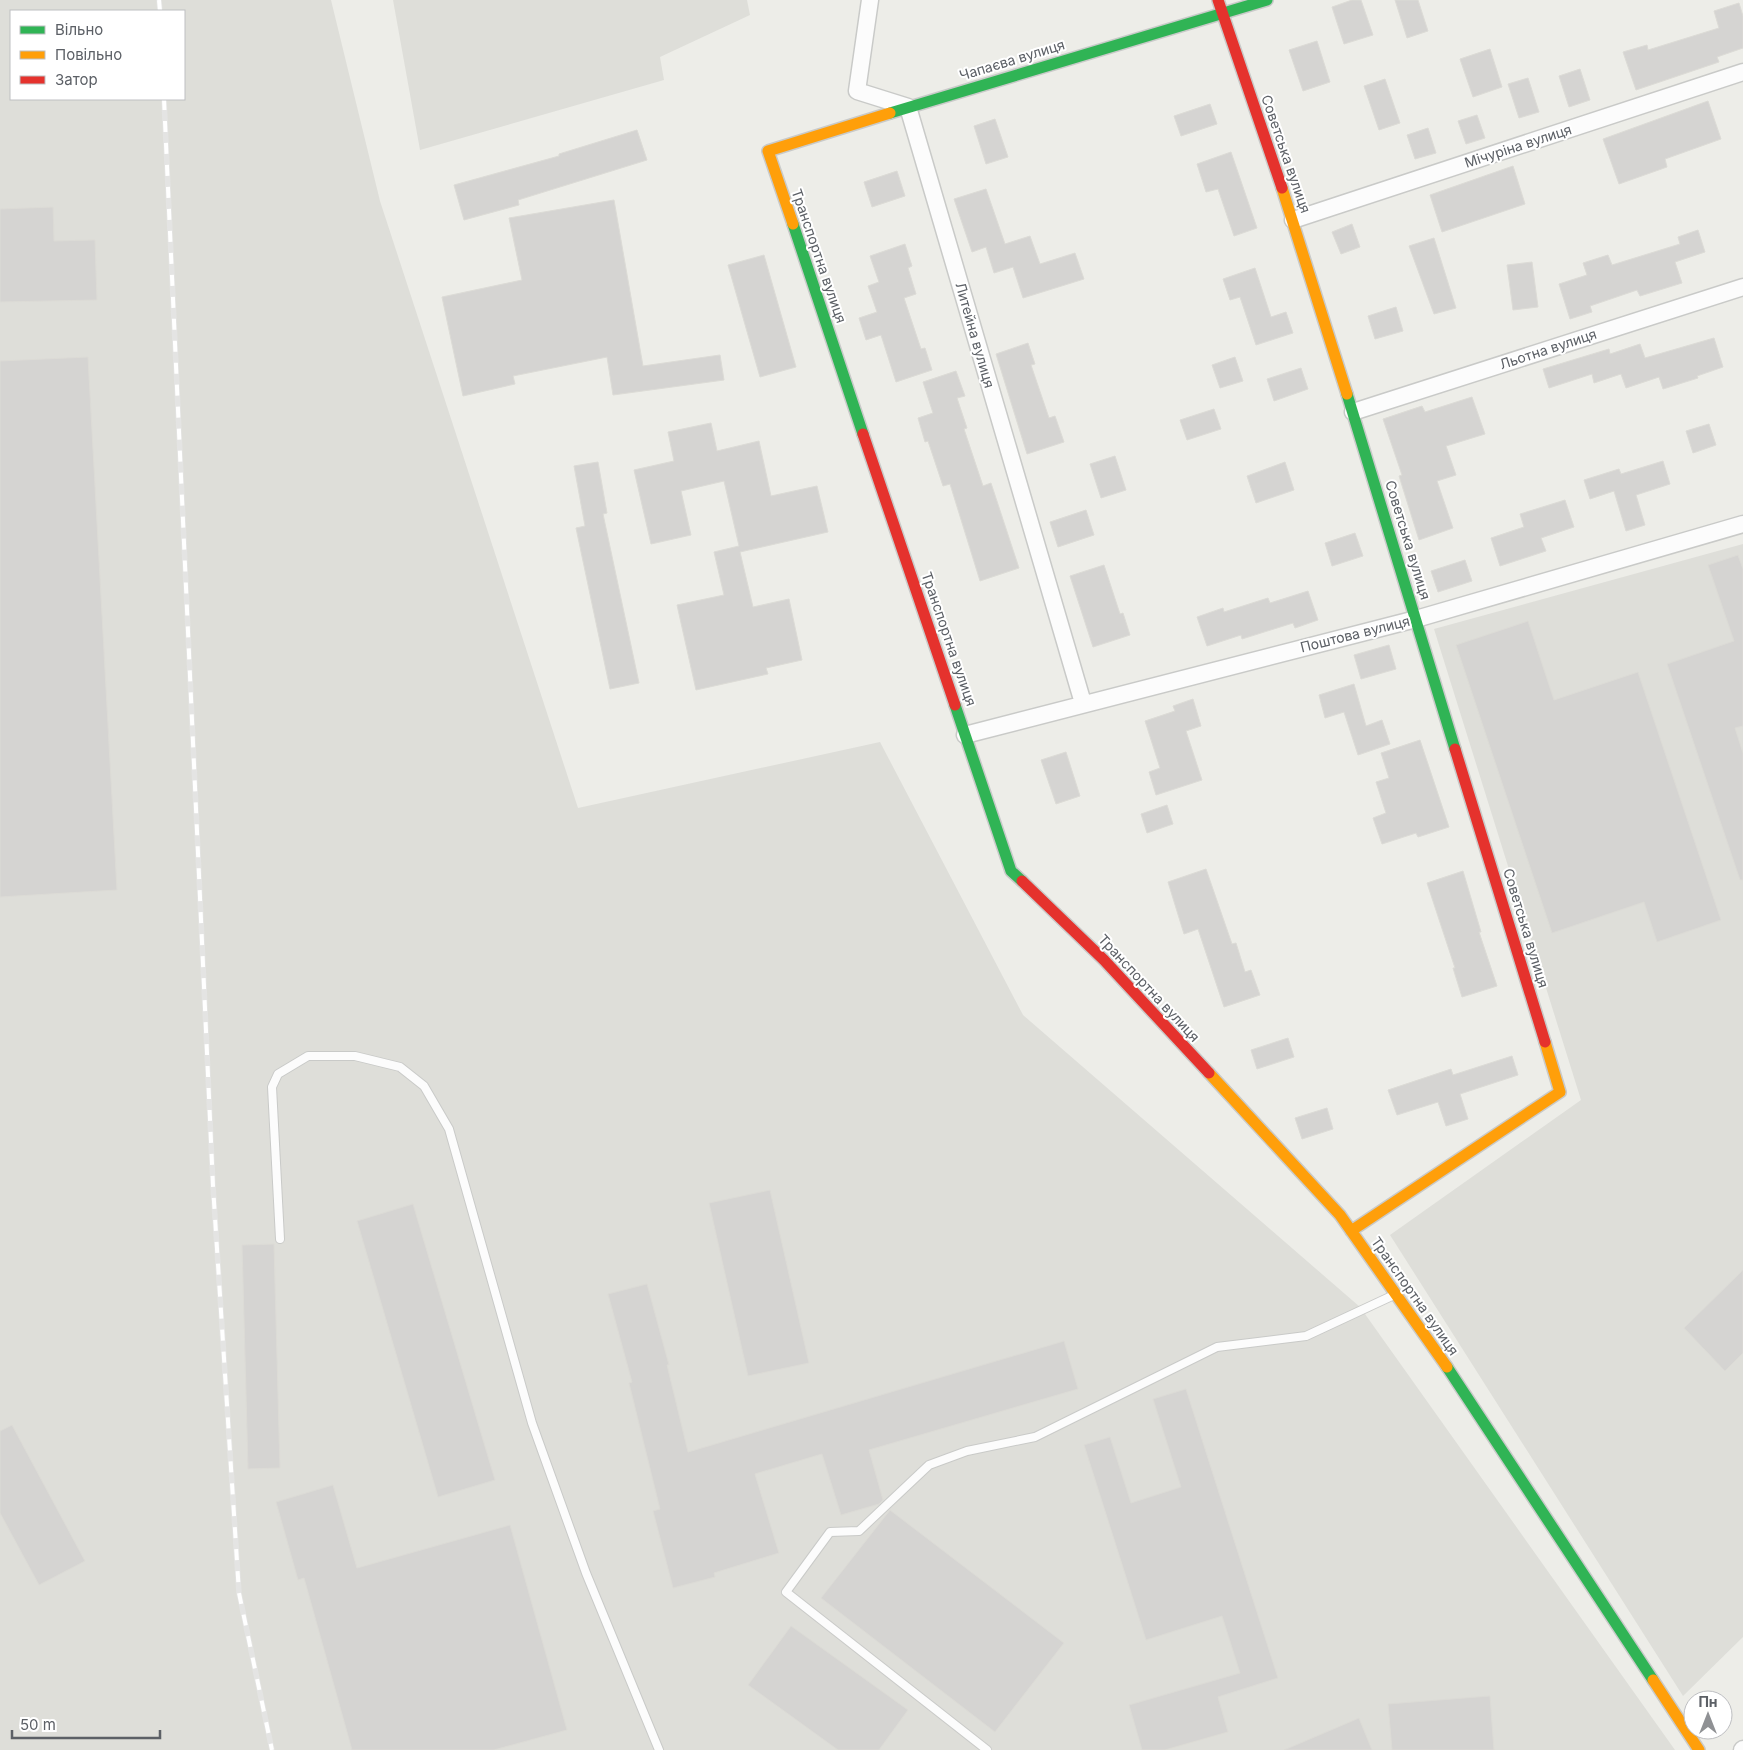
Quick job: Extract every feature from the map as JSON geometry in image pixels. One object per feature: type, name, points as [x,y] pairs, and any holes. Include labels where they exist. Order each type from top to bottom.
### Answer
[{"type":"street","points":[[870,0],[857,91],[908,107]]},
{"type":"street","name":"Советська вулиця","points":[[1218,0],[1293,220],[1560,1092],[1351,1231]]},
{"type":"street","name":"Чапаєва вулиця","points":[[768,151],[908,107],[1267,0]]},
{"type":"street","name":"Мічуріна вулиця","points":[[1293,220],[1743,72]]},
{"type":"street","name":"Литейна вулиця","points":[[908,107],[1083,703]]},
{"type":"street","name":"Транспортна вулиця","points":[[768,151],[1011,871],[1110,967],[1340,1215],[1451,1372],[1699,1750]]},
{"type":"street","name":"Льотна вулиця","points":[[1353,412],[1743,286]]},
{"type":"street","name":"Поштова вулиця","points":[[965,735],[1083,703],[1416,619],[1743,524]]},
{"type":"lane","points":[[280,1239],[272,1087],[278,1074],[308,1056],[355,1056],[400,1067],[424,1086],[449,1130],[532,1423],[586,1573],[659,1750]]},
{"type":"lane","points":[[988,1750],[786,1592],[830,1532],[859,1531],[929,1465],[967,1451],[1036,1437],[1217,1347],[1306,1336],[1396,1294]]},
{"type":"shaded area","points":[[0,0],[331,0],[380,201],[578,808],[880,742],[1023,1015],[1360,1307],[1675,1750],[0,1750]]},
{"type":"shaded area","points":[[393,0],[747,0],[750,15],[660,57],[664,80],[420,150]]},
{"type":"shaded area","points":[[1743,544],[1743,1637],[1689,1690],[1683,1690],[1683,1696],[1390,1235],[1581,1100],[1434,629]]},
{"type":"building","points":[[1352,0],[1361,0],[1373,35],[1344,44],[1332,7]]},
{"type":"building","points":[[1395,0],[1418,0],[1428,31],[1407,38]]},
{"type":"building","points":[[1739,3],[1743,16],[1743,48],[1717,57],[1719,62],[1636,90],[1623,52],[1647,45],[1648,50],[1719,28],[1714,11]]},
{"type":"building","points":[[1317,41],[1330,82],[1303,91],[1289,50]]},
{"type":"building","points":[[1490,49],[1502,87],[1473,97],[1460,59]]},
{"type":"building","points":[[1580,69],[1590,100],[1569,107],[1559,76]]},
{"type":"building","points":[[1528,78],[1539,112],[1519,118],[1508,84]]},
{"type":"building","points":[[1385,79],[1400,123],[1379,130],[1364,86]]},
{"type":"building","points":[[1708,101],[1721,139],[1665,159],[1667,167],[1619,184],[1603,139]]},
{"type":"building","points":[[1210,104],[1217,124],[1181,136],[1174,116]]},
{"type":"building","points":[[1477,115],[1485,138],[1466,144],[1458,121]]},
{"type":"building","points":[[995,119],[1008,157],[986,164],[974,126]]},
{"type":"building","points":[[1428,128],[1436,153],[1415,159],[1407,135]]},
{"type":"building","points":[[637,130],[647,160],[518,200],[519,205],[464,220],[454,185],[559,156],[559,154]]},
{"type":"building","points":[[1231,152],[1257,228],[1234,236],[1218,189],[1206,192],[1197,164]]},
{"type":"building","points":[[1513,166],[1525,204],[1442,232],[1430,195]]},
{"type":"building","points":[[897,171],[905,196],[872,207],[864,182]]},
{"type":"building","points":[[986,189],[1005,244],[1030,236],[1040,264],[1075,253],[1084,279],[1023,298],[1013,267],[994,273],[986,247],[972,252],[954,199]]},
{"type":"building","points":[[614,200],[643,366],[720,355],[724,380],[613,395],[607,357],[513,376],[515,384],[463,396],[442,297],[522,280],[509,218]]},
{"type":"building","points":[[53,207],[54,241],[95,240],[97,300],[0,302],[0,209]]},
{"type":"building","points":[[1352,224],[1360,247],[1341,254],[1332,232]]},
{"type":"building","points":[[1698,230],[1705,252],[1675,262],[1682,283],[1640,296],[1637,290],[1590,306],[1592,312],[1570,319],[1559,284],[1587,275],[1583,263],[1608,255],[1612,265],[1680,244],[1678,237]]},
{"type":"building","points":[[1434,238],[1456,308],[1434,314],[1409,246]]},
{"type":"building","points":[[905,244],[912,266],[908,268],[916,294],[904,298],[921,349],[925,348],[932,370],[896,382],[881,335],[866,340],[859,318],[877,312],[868,286],[879,282],[870,256]]},
{"type":"building","points":[[764,255],[796,367],[760,377],[728,265]]},
{"type":"building","points":[[1532,262],[1538,307],[1513,310],[1507,265]]},
{"type":"building","points":[[1255,268],[1271,317],[1286,312],[1293,333],[1256,345],[1240,297],[1230,300],[1223,279]]},
{"type":"building","points":[[1396,307],[1403,331],[1375,339],[1368,316]]},
{"type":"building","points":[[1714,338],[1723,367],[1697,376],[1698,378],[1663,389],[1659,377],[1626,388],[1621,374],[1594,383],[1592,374],[1549,388],[1543,369],[1609,349],[1610,354],[1640,344],[1645,358]]},
{"type":"building","points":[[1028,343],[1035,364],[1031,365],[1049,418],[1055,416],[1064,442],[1027,454],[996,354]]},
{"type":"building","points":[[88,357],[117,890],[0,897],[0,361]]},
{"type":"building","points":[[1235,357],[1243,381],[1220,388],[1212,365]]},
{"type":"building","points":[[1301,368],[1308,389],[1274,401],[1267,379]]},
{"type":"building","points":[[956,371],[965,396],[957,398],[967,428],[964,429],[983,486],[991,483],[1019,568],[980,581],[950,484],[943,486],[928,441],[925,442],[918,418],[933,413],[923,382]]},
{"type":"building","points":[[1472,397],[1485,434],[1446,446],[1456,475],[1437,481],[1453,528],[1419,540],[1399,476],[1402,475],[1383,419],[1422,406],[1425,412]]},
{"type":"building","points":[[1214,409],[1221,429],[1187,440],[1180,420]]},
{"type":"building","points":[[711,423],[717,451],[759,441],[771,496],[817,486],[828,532],[740,552],[753,607],[789,599],[802,660],[766,668],[768,674],[696,690],[677,605],[724,595],[714,552],[739,546],[724,481],[681,491],[691,535],[651,544],[634,470],[674,461],[668,432]]},
{"type":"building","points":[[1709,424],[1716,445],[1693,453],[1686,431]]},
{"type":"building","points":[[1115,456],[1126,490],[1101,498],[1090,464]]},
{"type":"building","points":[[1663,461],[1670,484],[1636,495],[1645,525],[1626,531],[1614,491],[1590,499],[1584,480],[1619,469],[1621,474]]},
{"type":"building","points":[[598,462],[607,513],[603,514],[639,683],[610,689],[576,528],[585,526],[574,466]]},
{"type":"building","points":[[1285,462],[1294,490],[1256,503],[1247,476]]},
{"type":"building","points":[[1565,500],[1574,527],[1541,538],[1546,551],[1500,566],[1491,538],[1524,527],[1520,514]]},
{"type":"building","points":[[1086,510],[1094,535],[1058,547],[1050,522]]},
{"type":"building","points":[[1355,533],[1363,556],[1332,566],[1325,543]]},
{"type":"building","points":[[1738,555],[1743,569],[1743,726],[1735,728],[1743,753],[1743,880],[1740,880],[1667,664],[1734,641],[1708,565]]},
{"type":"building","points":[[1465,560],[1472,581],[1438,592],[1431,571]]},
{"type":"building","points":[[1104,565],[1120,614],[1123,613],[1130,635],[1093,647],[1070,576]]},
{"type":"building","points":[[1308,591],[1318,620],[1295,628],[1293,623],[1242,639],[1241,635],[1207,646],[1197,617],[1223,608],[1224,612],[1268,598],[1270,603]]},
{"type":"building","points":[[1528,621],[1554,700],[1638,672],[1721,920],[1657,942],[1644,902],[1552,933],[1456,645]]},
{"type":"building","points":[[1389,645],[1396,669],[1361,679],[1354,655]]},
{"type":"building","points":[[1354,684],[1366,726],[1382,720],[1390,744],[1358,755],[1344,712],[1325,718],[1319,695]]},
{"type":"building","points":[[1193,699],[1201,726],[1186,731],[1202,780],[1156,795],[1149,772],[1160,768],[1145,721],[1175,711],[1173,706]]},
{"type":"building","points":[[1420,740],[1449,827],[1418,837],[1416,833],[1382,844],[1373,818],[1386,813],[1376,782],[1389,778],[1381,753]]},
{"type":"building","points":[[1066,752],[1080,796],[1056,804],[1041,760]]},
{"type":"building","points":[[1167,805],[1173,824],[1147,833],[1141,814]]},
{"type":"building","points":[[1206,869],[1232,944],[1236,943],[1245,972],[1251,970],[1260,995],[1224,1007],[1198,929],[1184,934],[1168,882]]},
{"type":"building","points":[[1463,871],[1481,932],[1479,932],[1497,986],[1462,997],[1453,968],[1455,968],[1427,883]]},
{"type":"building","points":[[1288,1038],[1294,1057],[1257,1069],[1251,1050]]},
{"type":"building","points":[[1512,1056],[1518,1075],[1460,1094],[1468,1119],[1446,1126],[1438,1102],[1397,1115],[1388,1090],[1451,1069],[1453,1075]]},
{"type":"building","points":[[1327,1108],[1333,1129],[1302,1139],[1295,1118]]},
{"type":"building","points":[[770,1190],[809,1363],[748,1376],[709,1203]]},
{"type":"building","points":[[413,1204],[495,1480],[438,1497],[357,1221]]},
{"type":"building","points":[[274,1244],[280,1468],[248,1469],[242,1245]]},
{"type":"building","points":[[1743,1270],[1743,1353],[1725,1371],[1684,1328]]},
{"type":"building","points":[[647,1284],[669,1365],[667,1365],[688,1452],[1064,1341],[1078,1389],[869,1450],[883,1500],[879,1504],[841,1515],[822,1454],[755,1474],[779,1553],[714,1573],[715,1577],[673,1588],[653,1511],[660,1509],[629,1383],[632,1382],[608,1294]]},
{"type":"building","points":[[1186,1389],[1278,1678],[1218,1697],[1228,1732],[1165,1750],[1142,1750],[1129,1705],[1240,1673],[1222,1616],[1146,1640],[1084,1445],[1110,1437],[1131,1503],[1181,1487],[1153,1399]]},
{"type":"building","points":[[12,1425],[85,1561],[39,1585],[0,1513],[0,1431]]},
{"type":"building","points":[[333,1485],[357,1568],[510,1525],[567,1730],[494,1750],[352,1750],[304,1578],[298,1580],[276,1502]]},
{"type":"building","points":[[890,1510],[1064,1643],[995,1732],[821,1598]]},
{"type":"building","points":[[791,1626],[908,1710],[879,1750],[838,1750],[748,1685]]},
{"type":"building","points":[[1490,1696],[1494,1750],[1392,1750],[1388,1704]]},
{"type":"building","points":[[1359,1718],[1372,1750],[1284,1750]]},
{"type":"railway","points":[[159,0],[160,10]]},
{"type":"railway","points":[[164,100],[213,1186],[239,1593],[272,1750]]},
{"type":"traffic: fast","points":[[890,113],[1267,0]]},
{"type":"traffic: fast","points":[[793,224],[863,434]]},
{"type":"traffic: fast","points":[[1347,394],[1455,749]]},
{"type":"traffic: fast","points":[[955,705],[1011,871],[1022,881]]},
{"type":"traffic: fast","points":[[1447,1367],[1653,1680]]},
{"type":"traffic: slow","points":[[793,224],[768,151],[890,113]]},
{"type":"traffic: slow","points":[[1282,188],[1347,394]]},
{"type":"traffic: slow","points":[[1351,1231],[1560,1092],[1545,1042]]},
{"type":"traffic: slow","points":[[1209,1073],[1340,1215],[1447,1367]]},
{"type":"traffic: slow","points":[[1653,1680],[1699,1750]]},
{"type":"traffic: jam","points":[[1218,0],[1282,188]]},
{"type":"traffic: jam","points":[[863,434],[955,705]]},
{"type":"traffic: jam","points":[[1455,749],[1545,1042]]},
{"type":"traffic: jam","points":[[1022,881],[1104,960],[1209,1073]]}]
